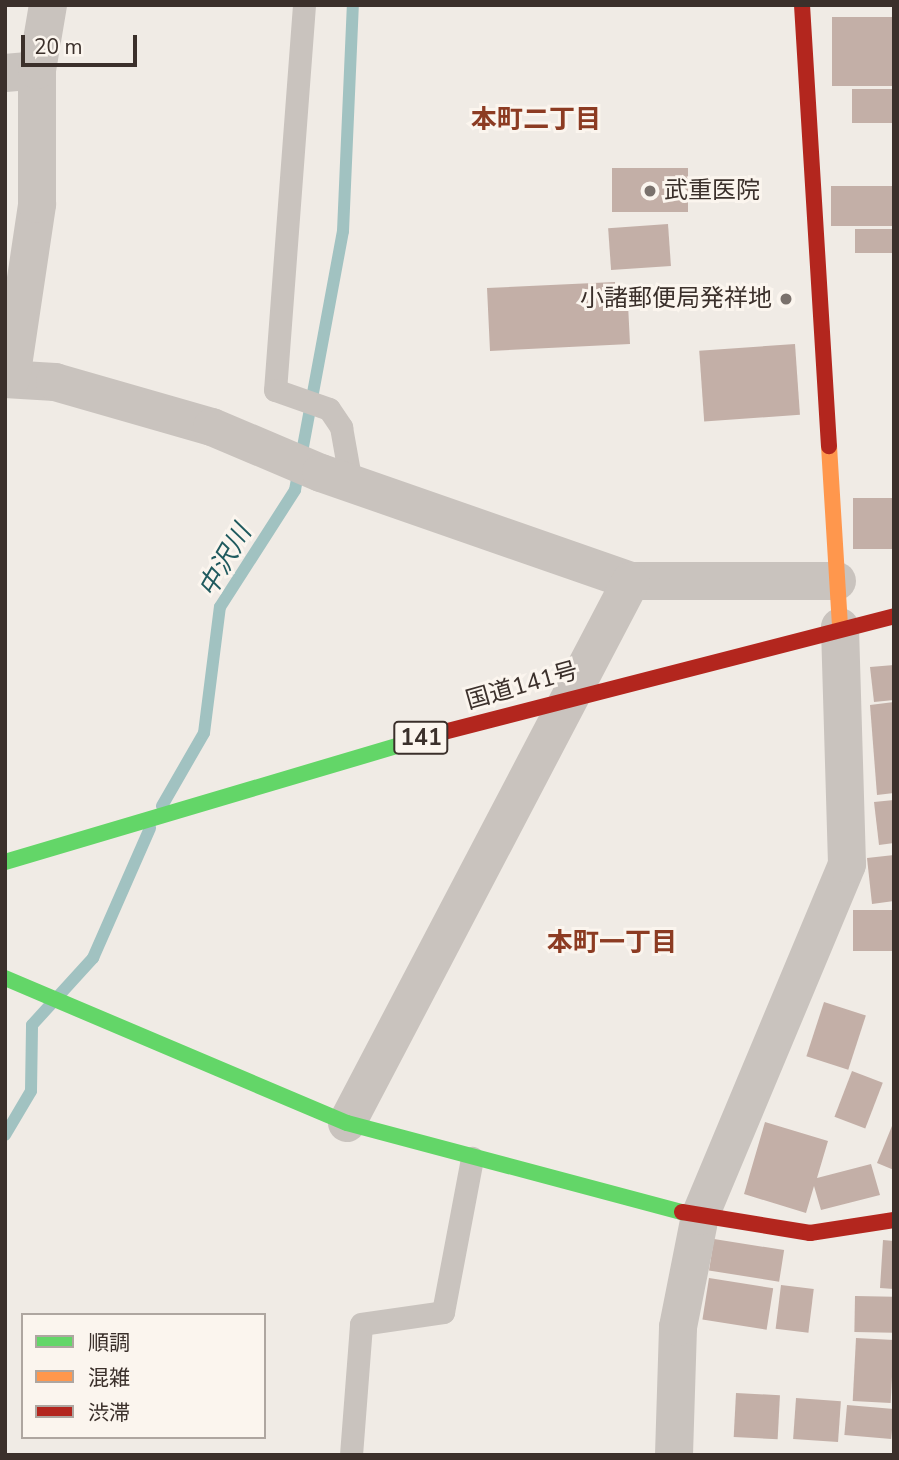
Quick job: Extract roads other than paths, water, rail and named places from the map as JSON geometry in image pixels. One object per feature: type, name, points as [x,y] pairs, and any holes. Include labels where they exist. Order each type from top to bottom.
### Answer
[{"type":"main road","points":[[802,5],[840,627]]},
{"type":"main road","name":"国道141号","points":[[5,862],[569,695],[894,616]]},
{"type":"main road","points":[[5,978],[347,1123],[472,1158],[700,1216],[810,1233],[894,1220]]},
{"type":"street","points":[[48,5],[21,71],[37,204],[7,386],[55,382],[212,427],[275,456],[631,581],[837,581]]},
{"type":"street","points":[[347,1123],[631,581]]},
{"type":"street","points":[[674,1455],[678,1327],[700,1216],[848,864],[840,627]]},
{"type":"lane","points":[[304,5],[275,390],[329,409],[341,427],[336,478]]},
{"type":"lane","points":[[351,1455],[361,1324],[443,1312],[472,1158]]},
{"type":"waterway","name":"中沢川","points":[[162,806],[204,733],[220,607],[295,490],[343,231],[353,5]]},
{"type":"waterway","name":"中沢川","points":[[5,1135],[31,1091],[32,1025],[93,958],[150,828]]},
{"type":"place","name":"武重医院","points":[[650,191]]},
{"type":"place","name":"小諸郵便局発祥地","points":[[786,299]]},
{"type":"district","name":"本町二丁目","points":[[536,120]]},
{"type":"district","name":"本町一丁目","points":[[612,943]]}]
